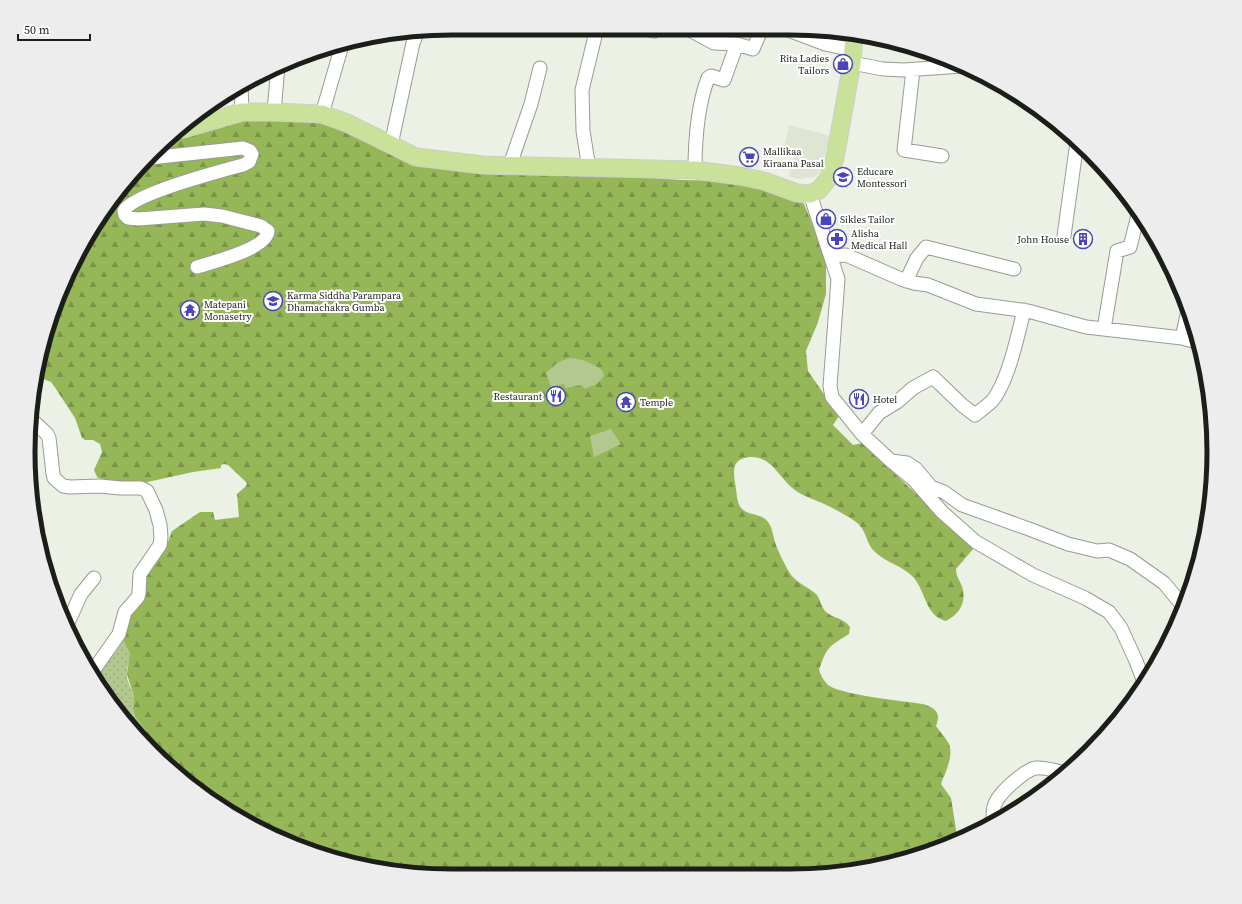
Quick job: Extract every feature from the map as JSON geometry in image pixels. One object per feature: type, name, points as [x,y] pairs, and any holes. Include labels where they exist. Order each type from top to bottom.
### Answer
[{"type":"main road","points":[[191,127],[242,112],[322,114],[348,123],[416,157],[483,165],[695,170],[764,181],[798,193],[810,194],[819,190],[828,179],[833,165],[853,50]]},
{"type":"street","points":[[589,168],[583,131],[582,90],[596,35]]},
{"type":"street","points":[[699,35],[714,43],[738,44],[753,50],[759,35]]},
{"type":"street","points":[[803,35],[825,44],[853,50],[882,69],[913,70],[950,67]]},
{"type":"street","points":[[391,145],[415,37]]},
{"type":"street","points":[[695,170],[695,146],[699,105],[704,87],[708,78],[711,76],[724,80],[738,44]]},
{"type":"street","points":[[322,114],[341,50]]},
{"type":"street","points":[[510,165],[540,68]]},
{"type":"street","points":[[913,70],[904,150],[942,156]]},
{"type":"street","points":[[274,112],[277,74]]},
{"type":"street","points":[[241,92],[242,112]]},
{"type":"street","points":[[157,157],[243,148],[250,151],[252,154],[248,162],[243,165],[192,180],[142,198],[128,205],[124,211],[128,218],[138,219],[204,214],[222,216],[261,226],[268,230],[266,238],[258,245],[245,251],[197,267]]},
{"type":"street","points":[[1064,236],[1077,149]]},
{"type":"street","points":[[810,194],[838,279],[830,386],[832,397],[838,406],[862,434],[914,480],[942,512],[976,542],[1033,575],[1085,598],[1109,612],[1121,628],[1142,676]]},
{"type":"street","points":[[1104,329],[1117,251],[1130,248],[1137,220]]},
{"type":"street","points":[[906,281],[916,258],[926,247],[1014,270]]},
{"type":"street","points":[[831,256],[846,255],[906,281],[928,285],[976,304],[1024,310],[1086,327],[1182,338],[1192,341]]},
{"type":"street","points":[[862,434],[879,413],[897,402],[913,388],[933,377],[949,394],[975,415],[992,400],[1003,382],[1015,347],[1024,310]]},
{"type":"street","points":[[1182,338],[1186,321]]},
{"type":"street","points":[[36,424],[47,434],[49,438],[53,474],[59,483],[63,486],[70,487],[100,486],[141,488],[148,491],[156,510],[160,525],[160,545],[140,574],[140,589],[138,597],[125,612],[121,629],[116,640],[95,668]]},
{"type":"street","points":[[891,461],[908,463],[916,469],[931,487],[944,492],[962,505],[1068,544],[1098,551],[1109,550],[1130,559],[1164,582],[1179,601]]},
{"type":"street","points":[[70,618],[81,594],[94,578]]},
{"type":"street","points":[[994,815],[994,806],[998,798],[1007,788],[1026,772],[1034,768],[1058,772]]},
{"type":"shaded area","points":[[789,125],[831,136],[819,173],[814,177],[799,179],[788,176],[797,151],[784,147]]},
{"type":"green space","points":[[240,115],[307,116],[413,162],[682,180],[736,181],[786,194],[804,204],[826,257],[826,294],[818,322],[806,351],[808,371],[839,416],[833,425],[853,445],[862,443],[974,548],[956,569],[964,595],[962,604],[954,616],[946,621],[933,614],[916,581],[907,572],[877,554],[873,550],[859,525],[835,509],[797,492],[773,467],[763,460],[750,457],[743,458],[736,464],[734,473],[739,505],[748,513],[762,517],[768,522],[779,552],[793,577],[817,595],[822,607],[828,614],[844,621],[850,627],[849,634],[832,645],[826,652],[819,670],[827,684],[834,688],[857,694],[923,704],[934,709],[938,714],[936,726],[948,742],[950,749],[950,759],[941,784],[951,798],[957,834],[924,847],[898,855],[871,861],[817,868],[425,868],[371,861],[344,855],[292,837],[243,813],[220,799],[177,766],[146,736],[145,730],[135,717],[133,709],[134,697],[127,674],[130,654],[123,640],[122,632],[137,603],[147,575],[168,542],[172,531],[200,512],[213,512],[215,520],[239,517],[237,494],[246,486],[247,483],[228,465],[224,464],[221,465],[221,468],[193,472],[143,483],[105,481],[97,477],[94,470],[102,452],[100,444],[93,440],[85,440],[82,438],[75,418],[51,382],[42,378],[49,344],[57,318],[67,292],[91,243],[105,220],[138,177],[157,157],[189,128]]},
{"type":"green space","points":[[569,358],[586,361],[594,365],[602,370],[604,376],[597,384],[584,389],[582,385],[565,388],[564,384],[551,387],[546,373],[557,363]]},
{"type":"green space","points":[[611,429],[621,444],[594,457],[590,436]]},
{"type":"green space","points":[[123,640],[130,654],[127,678],[134,697],[133,709],[135,717],[145,730],[148,737],[121,706],[97,670]]},
{"type":"place","name":"Rita Ladies Tailors","points":[[843,64]]},
{"type":"place","name":"Mallikaa Kiraana Pasal","points":[[749,157]]},
{"type":"place","name":"Educare Montessori","points":[[843,177]]},
{"type":"place","name":"Sikles Tailor","points":[[826,219]]},
{"type":"place","name":"Alisha Medical Hall","points":[[837,239]]},
{"type":"place","name":"John House","points":[[1083,239]]},
{"type":"place","name":"Karma Siddha Parampara Dhamachakra Gumba","points":[[273,301]]},
{"type":"place","name":"Matepani Monasetry","points":[[190,310]]},
{"type":"place","name":"Restaurant","points":[[556,396]]},
{"type":"place","name":"Hotel","points":[[859,399]]},
{"type":"place","name":"Temple","points":[[626,402]]}]
